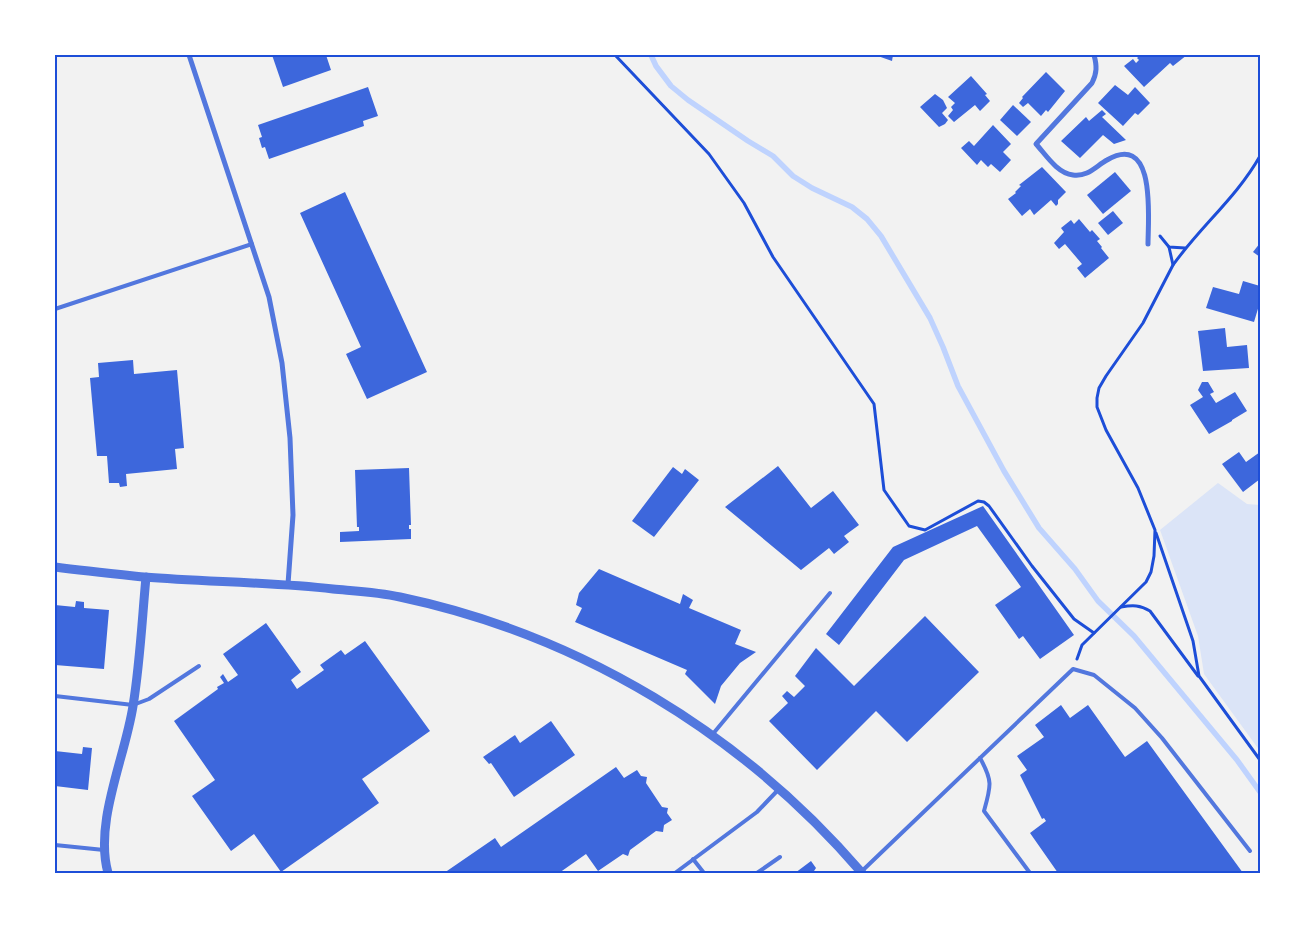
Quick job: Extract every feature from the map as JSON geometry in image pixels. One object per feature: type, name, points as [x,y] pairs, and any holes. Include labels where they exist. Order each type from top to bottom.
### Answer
[{"type":"street","points":[[189,55],[269,297],[282,363],[290,438],[293,515],[288,584]]},
{"type":"street","points":[[1094,55],[1096,75],[1092,83],[1036,144],[1057,167],[1073,175],[1092,171],[1108,159],[1117,156],[1127,155],[1140,162],[1146,177],[1148,244]]},
{"type":"street","points":[[55,567],[146,577],[288,584],[398,596],[508,627],[569,652],[672,707],[712,735],[779,789],[862,872]]},
{"type":"street","points":[[108,873],[104,850],[106,817],[133,705],[146,577]]},
{"type":"lane","points":[[55,310],[252,244]]},
{"type":"lane","points":[[712,735],[830,593]]},
{"type":"lane","points":[[55,696],[133,705],[149,699],[199,666]]},
{"type":"lane","points":[[862,872],[1074,669],[1094,675],[1135,708],[1162,738],[1250,851]]},
{"type":"lane","points":[[980,758],[986,769],[991,787],[984,811],[1030,873]]},
{"type":"lane","points":[[675,873],[757,812],[779,789]]},
{"type":"lane","points":[[55,845],[104,850]]},
{"type":"lane","points":[[757,873],[780,856]]},
{"type":"lane","points":[[693,859],[704,873]]},
{"type":"path","points":[[615,55],[709,154],[744,203],[774,257],[874,404],[884,490],[909,526],[925,530],[978,501],[984,502],[989,506],[1032,566],[1074,619],[1094,633]]},
{"type":"path","points":[[1198,676],[1193,641],[1155,530],[1138,488],[1106,430],[1097,406],[1097,398],[1099,388],[1143,323],[1173,265],[1185,248],[1252,170],[1260,156]]},
{"type":"path","points":[[1148,222],[1170,247],[1173,265]]},
{"type":"path","points":[[1170,247],[1185,248]]},
{"type":"path","points":[[1074,669],[1082,645],[1146,582],[1151,572],[1154,556],[1155,530]]},
{"type":"path","points":[[1121,608],[1131,605],[1142,606],[1150,612],[1260,760]]},
{"type":"shaded area","points":[[1218,483],[1247,504],[1260,505],[1260,751],[1204,674],[1198,636],[1160,530]]},
{"type":"building","points":[[272,55],[326,55],[331,70],[283,87]]},
{"type":"building","points":[[875,55],[893,55],[892,61]]},
{"type":"building","points":[[1140,55],[1187,55],[1173,66],[1170,63],[1144,87],[1124,66],[1133,59],[1136,63]]},
{"type":"building","points":[[1046,72],[1065,91],[1048,112],[1046,110],[1041,116],[1028,103],[1023,107],[1019,103],[1022,97]]},
{"type":"building","points":[[971,76],[987,94],[985,95],[990,101],[980,111],[975,105],[954,122],[948,116],[953,110],[951,107],[955,103],[948,97]]},
{"type":"building","points":[[1115,85],[1128,95],[1135,87],[1150,103],[1138,115],[1135,113],[1123,126],[1098,103]]},
{"type":"building","points":[[368,87],[378,116],[363,121],[364,126],[269,159],[265,147],[262,148],[259,138],[262,137],[258,125]]},
{"type":"building","points":[[935,94],[943,100],[947,108],[942,113],[948,120],[939,127],[920,107]]},
{"type":"building","points":[[1013,105],[1031,122],[1017,136],[1000,120]]},
{"type":"building","points":[[1102,110],[1106,114],[1102,117],[1126,140],[1114,144],[1103,135],[1080,158],[1061,141],[1086,117],[1089,121]]},
{"type":"building","points":[[993,125],[1011,144],[1003,152],[1011,160],[1000,172],[991,164],[988,167],[981,160],[977,165],[961,148],[969,141],[974,146]]},
{"type":"building","points":[[1042,167],[1066,192],[1058,200],[1056,206],[1051,200],[1034,215],[1030,209],[1022,216],[1008,199],[1016,193],[1021,186],[1019,185]]},
{"type":"building","points":[[1115,172],[1131,191],[1103,214],[1087,195]]},
{"type":"building","points":[[345,192],[427,372],[367,399],[346,354],[361,347],[300,213]]},
{"type":"building","points":[[1113,211],[1123,223],[1108,235],[1098,223]]},
{"type":"building","points":[[1079,219],[1090,232],[1092,230],[1100,239],[1097,241],[1109,258],[1085,278],[1077,268],[1082,264],[1065,244],[1059,249],[1054,243],[1064,232],[1061,228],[1071,220],[1074,224]]},
{"type":"building","points":[[1260,243],[1260,257],[1253,252]]},
{"type":"building","points":[[1243,281],[1260,286],[1258,300],[1260,302],[1254,322],[1206,308],[1213,287],[1239,294]]},
{"type":"building","points":[[1225,328],[1227,347],[1247,345],[1249,368],[1203,371],[1198,331]]},
{"type":"building","points":[[133,360],[134,374],[177,370],[184,448],[175,449],[177,469],[126,474],[127,486],[120,487],[119,483],[109,483],[107,456],[97,456],[90,378],[99,377],[98,363]]},
{"type":"building","points":[[1202,382],[1208,382],[1214,392],[1210,394],[1216,403],[1235,392],[1247,411],[1209,434],[1190,405],[1203,397],[1198,390]]},
{"type":"building","points":[[1239,452],[1246,462],[1260,452],[1260,479],[1243,492],[1222,464]]},
{"type":"building","points":[[778,466],[811,508],[833,491],[859,525],[844,536],[849,542],[834,554],[829,548],[801,570],[725,507]]},
{"type":"building","points":[[673,467],[682,474],[685,469],[699,480],[654,537],[632,521]]},
{"type":"building","points":[[409,468],[411,525],[409,525],[409,529],[411,529],[411,539],[340,542],[340,532],[359,531],[359,527],[357,527],[355,470]]},
{"type":"building","points":[[983,506],[1074,635],[1040,659],[1023,636],[1019,639],[995,605],[1021,587],[977,526],[904,560],[839,645],[826,634],[893,547]]},
{"type":"building","points":[[599,569],[680,604],[683,594],[693,600],[689,608],[741,630],[735,644],[756,652],[740,663],[721,686],[715,704],[685,674],[687,670],[575,622],[582,608],[576,605],[579,593]]},
{"type":"building","points":[[76,601],[84,602],[84,608],[109,610],[104,669],[55,665],[55,605],[75,607]]},
{"type":"building","points":[[925,616],[979,672],[907,742],[876,711],[817,770],[769,721],[788,703],[782,696],[787,691],[794,697],[805,686],[795,676],[816,648],[854,686]]},
{"type":"building","points":[[266,623],[301,672],[291,680],[297,689],[324,670],[320,665],[341,650],[345,655],[365,641],[430,731],[362,779],[379,803],[281,872],[254,834],[231,851],[192,796],[215,780],[174,721],[218,689],[217,687],[224,683],[220,677],[223,674],[228,682],[238,675],[223,654]]},
{"type":"building","points":[[1061,705],[1070,718],[1088,705],[1125,757],[1147,741],[1243,873],[1058,873],[1030,833],[1046,821],[1044,818],[1042,819],[1020,775],[1027,770],[1017,756],[1044,737],[1035,725]]},
{"type":"building","points":[[551,721],[575,755],[514,797],[491,763],[489,764],[483,757],[515,735],[520,743]]},
{"type":"building","points":[[83,747],[92,748],[88,790],[55,786],[55,751],[82,754]]},
{"type":"building","points":[[616,767],[624,778],[637,770],[641,776],[647,777],[646,783],[662,807],[668,808],[667,813],[672,820],[664,825],[663,832],[656,831],[630,850],[628,856],[623,854],[598,871],[586,854],[559,873],[444,873],[495,838],[501,847]]},
{"type":"building","points":[[811,861],[816,868],[815,873],[795,873]]},
{"type":"waterway","points":[[651,55],[656,66],[671,86],[688,100],[773,156],[793,176],[812,188],[852,207],[867,219],[881,236],[930,318],[958,386],[1004,471],[1039,528],[1075,569],[1098,601],[1134,636],[1237,760],[1260,792]]}]
